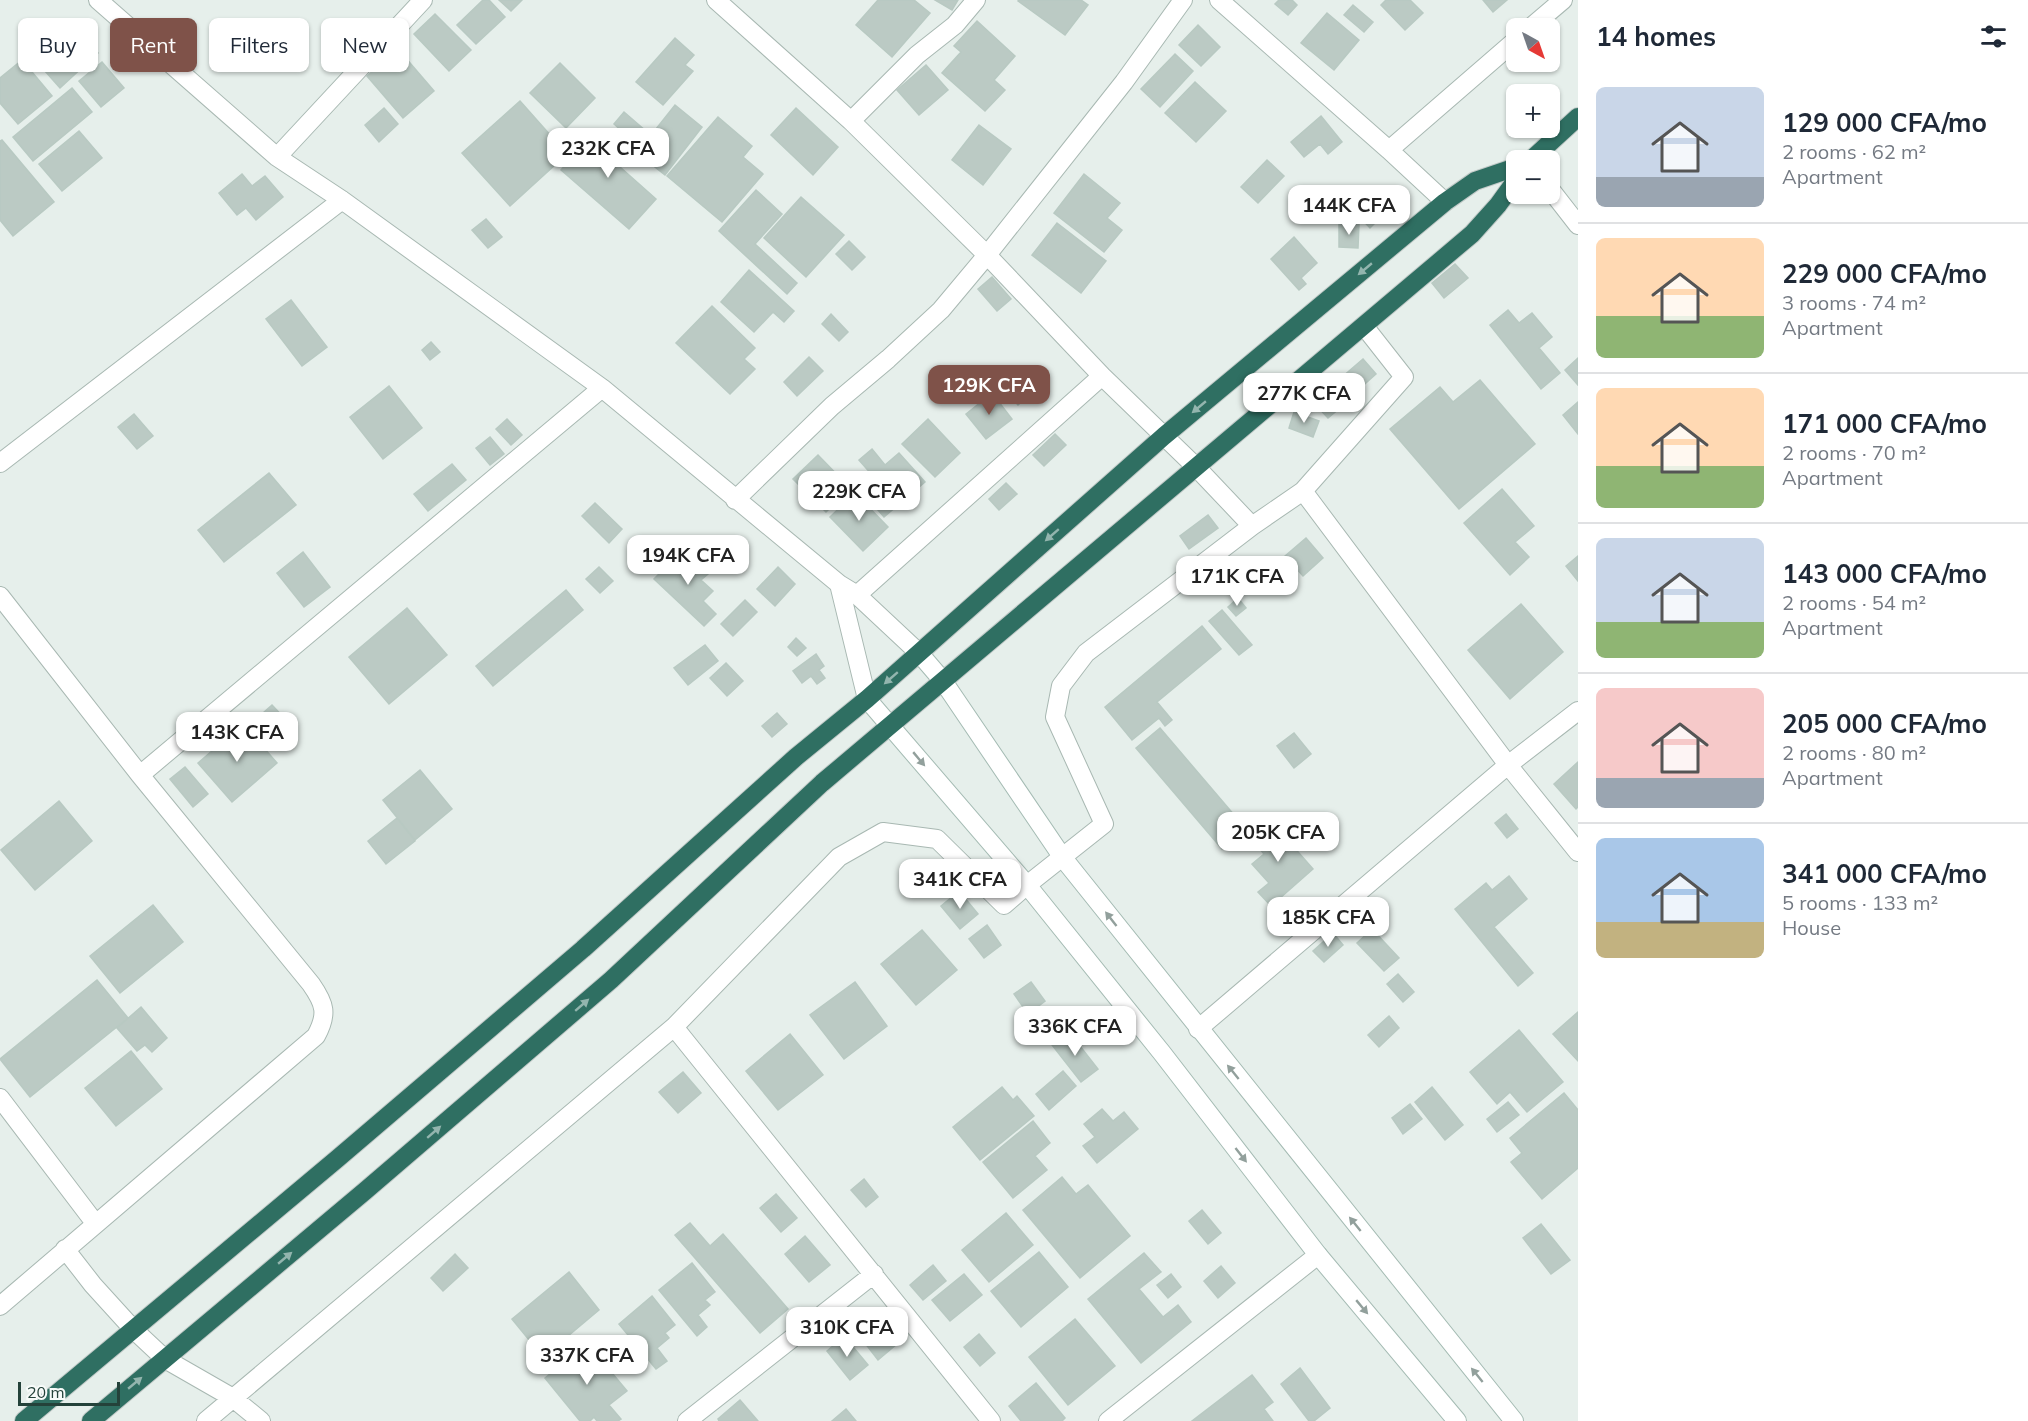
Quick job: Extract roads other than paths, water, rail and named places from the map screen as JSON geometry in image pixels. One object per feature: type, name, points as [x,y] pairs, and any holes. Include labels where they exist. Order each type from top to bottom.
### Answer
[{"type":"highway","points":[[1543,150],[1578,117]]},
{"type":"highway","points":[[24,1421],[337,1159],[574,956],[796,757],[867,699],[1164,436],[1445,202],[1475,181],[1506,170]]},
{"type":"highway","points":[[91,1421],[611,980],[822,783],[1472,234],[1506,194]]},
{"type":"street","points":[[98,0],[277,157],[342,200],[602,388],[735,500],[839,584],[857,595],[919,653],[943,681],[1063,858],[1514,1421]]},
{"type":"street","points":[[277,157],[423,0]]},
{"type":"street","points":[[716,0],[851,121],[987,255],[1102,376],[1197,468],[1252,526]]},
{"type":"street","points":[[851,121],[917,55],[955,25],[976,0]]},
{"type":"street","points":[[735,500],[832,406],[941,310],[1124,82],[1183,0]]},
{"type":"street","points":[[1219,0],[1445,202]]},
{"type":"street","points":[[1542,18],[1563,0]]},
{"type":"street","points":[[1389,150],[1506,49]]},
{"type":"street","points":[[0,463],[342,200]]},
{"type":"street","points":[[1560,202],[1578,225]]},
{"type":"street","points":[[206,1421],[674,1027],[839,857],[883,832],[938,839],[1004,905],[1104,824],[1055,717],[1061,686],[1086,653],[1252,526],[1303,491],[1404,377],[1364,326]]},
{"type":"street","points":[[857,595],[1102,376]]},
{"type":"street","points":[[140,775],[602,388]]},
{"type":"street","points":[[1303,491],[1508,765],[1578,852]]},
{"type":"street","points":[[839,584],[867,699],[1027,885],[1162,1053],[1318,1255],[1456,1421]]},
{"type":"street","points":[[0,596],[140,775],[311,984],[322,999],[324,1022],[308,1044],[0,1306]]},
{"type":"street","points":[[1198,1029],[1508,765],[1578,711]]},
{"type":"street","points":[[674,1027],[991,1421]]},
{"type":"street","points":[[0,1098],[95,1223]]},
{"type":"street","points":[[65,1249],[93,1285],[133,1329],[165,1359],[233,1398],[261,1421]]},
{"type":"street","points":[[1108,1421],[1318,1255]]},
{"type":"street","points":[[687,1421],[874,1274]]}]
